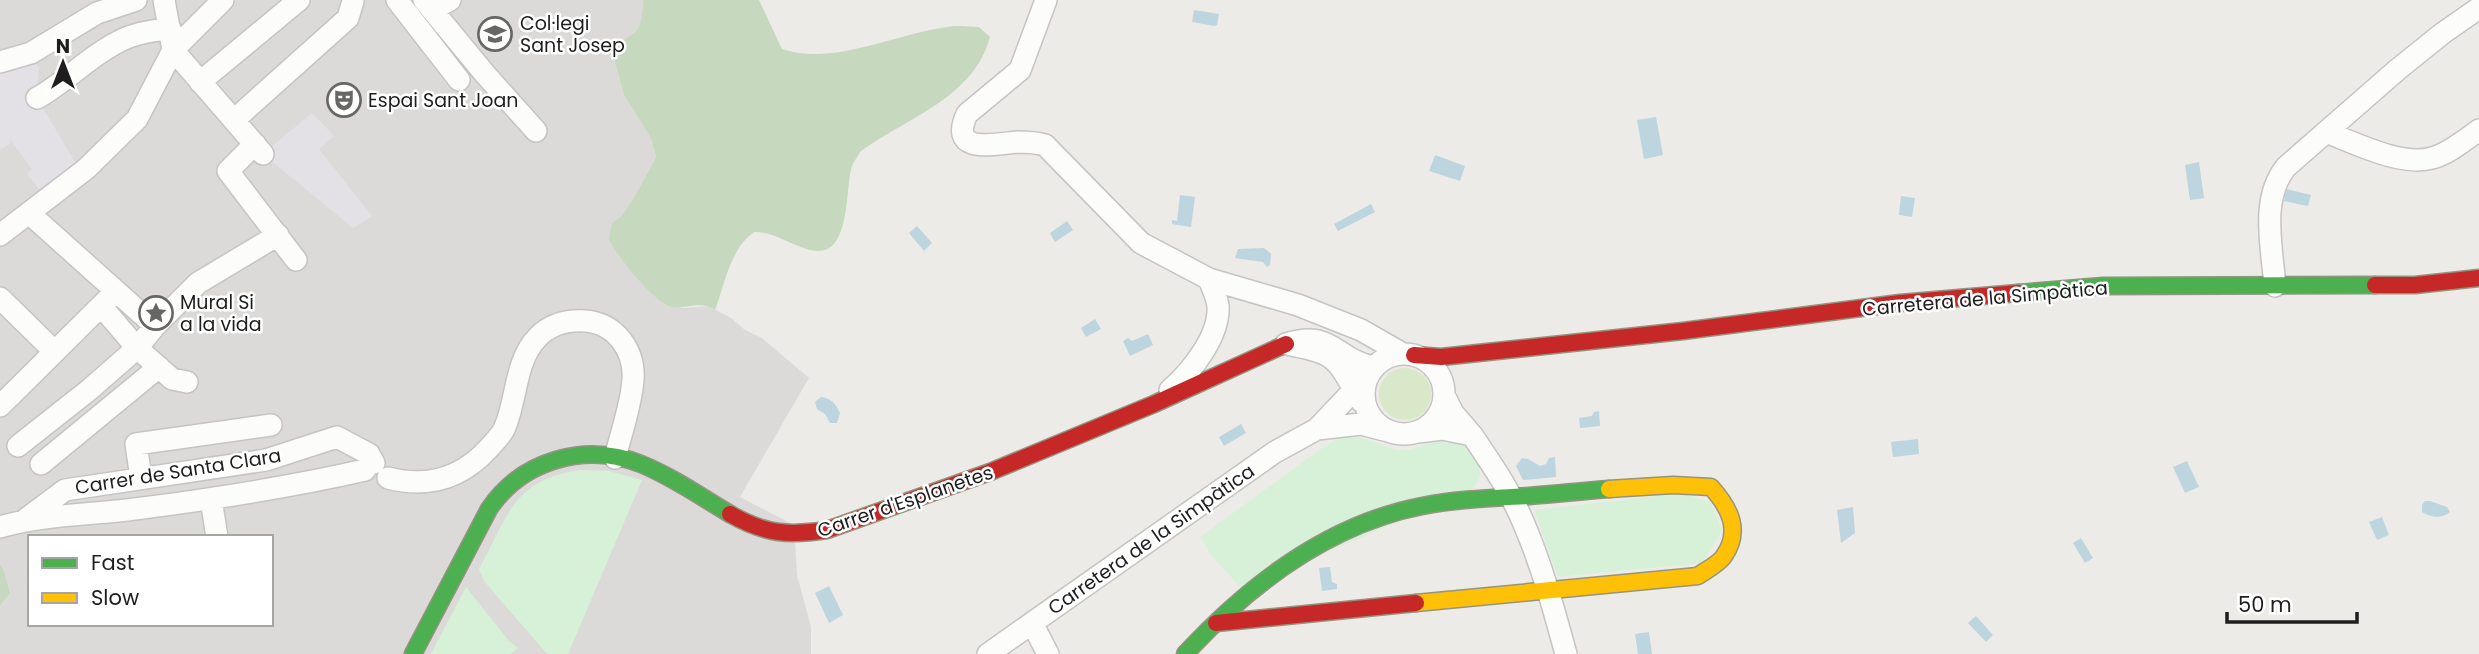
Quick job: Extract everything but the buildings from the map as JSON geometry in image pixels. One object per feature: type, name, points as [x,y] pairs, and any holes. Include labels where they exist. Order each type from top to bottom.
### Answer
[{"type":"street","points":[[0,62],[31,53],[97,13],[136,0]]},
{"type":"street","points":[[164,0],[173,50],[259,149],[228,171],[296,260]]},
{"type":"street","points":[[3,227],[30,214],[86,169],[137,119],[173,50],[223,0]]},
{"type":"street","points":[[200,82],[299,0]]},
{"type":"street","points":[[234,120],[348,18],[353,0]]},
{"type":"street","points":[[397,0],[459,80]]},
{"type":"street","points":[[1046,0],[1020,70],[967,114],[963,123],[964,135],[970,142],[982,146],[1017,142],[1045,145],[1141,243],[1209,279],[1298,305],[1361,330],[1433,366],[1453,413],[1472,435],[1496,471],[1524,524],[1566,654]]},
{"type":"street","points":[[435,3],[485,74],[536,131]]},
{"type":"street","points":[[2275,286],[2270,202],[2272,188],[2286,167],[2397,70],[2479,8]]},
{"type":"street","points":[[37,98],[120,41],[141,32],[170,28]]},
{"type":"street","points":[[2326,132],[2401,159],[2415,161],[2441,155],[2479,130]]},
{"type":"street","points":[[30,214],[108,299],[137,348],[172,379],[187,382]]},
{"type":"street","points":[[18,446],[137,348],[198,283],[278,235]]},
{"type":"street","name":"Carretera de la Simpàtica","points":[[1409,354],[1441,357],[1683,331],[1900,303],[2103,286],[2415,285],[2479,278]]},
{"type":"street","points":[[1154,404],[1187,375],[1212,332],[1218,306],[1209,279]]},
{"type":"street","points":[[0,298],[55,352]]},
{"type":"street","points":[[108,299],[155,326]]},
{"type":"street","points":[[0,406],[108,299]]},
{"type":"street","points":[[0,527],[26,519],[73,516],[264,491],[375,470],[410,483],[432,481],[453,474],[473,464],[504,431],[523,359],[536,339],[551,326],[569,322],[588,321],[604,326],[616,333],[629,355],[633,368],[633,383],[615,458]]},
{"type":"street","points":[[1361,330],[1377,353],[1364,393],[1369,413]]},
{"type":"street","name":"Carrer d'Esplanetes","points":[[413,654],[489,508],[505,488],[522,475],[563,458],[592,455],[630,461],[655,470],[727,513],[772,534],[799,536],[827,530],[990,472],[1154,404],[1300,339],[1322,341],[1359,365],[1374,368]]},
{"type":"street","points":[[1286,344],[1317,350],[1331,357],[1341,366],[1354,391],[1377,424],[1387,431],[1398,434],[1442,429],[1472,435]]},
{"type":"street","name":"Carretera de la Simpàtica","points":[[1444,391],[1468,362],[1494,351]]},
{"type":"street","points":[[1374,368],[1392,356],[1409,354]]},
{"type":"street","points":[[41,464],[159,367]]},
{"type":"street","name":"Carretera de la Simpàtica","points":[[988,654],[1275,452],[1317,429],[1374,368]]},
{"type":"street","points":[[1418,432],[1437,418],[1444,391]]},
{"type":"street","name":"Carretera de la Simpàtica","points":[[1317,429],[1361,424],[1387,431]]},
{"type":"street","points":[[141,478],[136,444],[271,425]]},
{"type":"street","name":"Carrer de Santa Clara","points":[[26,519],[65,490],[266,460],[337,437],[369,454],[375,470]]},
{"type":"street","points":[[1185,654],[1216,623],[1254,589],[1282,568],[1350,530],[1419,506],[1676,483],[1711,487],[1726,504],[1734,532],[1724,557],[1698,576],[1216,623]]},
{"type":"street","points":[[211,499],[217,535]]},
{"type":"street","points":[[1032,623],[1048,654]]},
{"type":"shaded area","points":[[0,0],[643,0],[641,25],[633,35],[612,51],[624,95],[651,137],[656,157],[633,199],[622,215],[612,223],[623,259],[664,304],[684,308],[709,306],[762,338],[809,378],[740,497],[794,525],[797,575],[811,627],[811,654],[0,654],[0,606],[10,593],[0,564]]},
{"type":"shaded area","points":[[31,53],[39,69],[37,98],[78,167],[45,197],[27,174],[32,169],[9,138],[11,143],[0,150],[0,70]]},
{"type":"shaded area","points":[[312,113],[334,136],[319,149],[372,216],[353,228],[263,154]]},
{"type":"shaded area","points":[[578,335],[594,339],[609,350],[599,359],[587,349],[570,351],[555,363],[545,394],[532,390],[546,350],[560,339]]},
{"type":"shaded area","points":[[612,357],[618,378],[610,406],[597,435],[544,444],[532,451],[530,440],[538,435],[585,427],[591,421],[606,381],[602,364]]},
{"type":"shaded area","points":[[582,363],[588,369],[570,378],[566,391],[550,408],[547,403],[560,388],[565,377],[572,368]]},
{"type":"shaded area","points":[[780,368],[788,374],[718,482],[710,477]]},
{"type":"shaded area","points":[[593,370],[598,382],[583,392],[576,382]]},
{"type":"shaded area","points":[[796,378],[804,383],[733,491],[726,487]]},
{"type":"shaded area","points":[[465,502],[471,506],[467,516],[432,532],[369,542],[368,529],[428,521]]},
{"type":"shaded area","points":[[653,510],[665,513],[622,610],[620,631],[606,654],[595,654],[598,644],[604,640],[610,628],[612,610]]},
{"type":"shaded area","points":[[705,520],[715,525],[704,546],[697,549],[684,574],[672,569],[685,542],[694,541]]},
{"type":"shaded area","points":[[734,531],[744,537],[735,555],[738,588],[746,606],[741,639],[757,654],[732,654],[724,646],[733,612],[732,605],[723,593],[721,555]]},
{"type":"shaded area","points":[[668,532],[679,536],[629,652],[619,649]]},
{"type":"shaded area","points":[[445,539],[446,546],[372,559],[371,552]]},
{"type":"shaded area","points":[[754,540],[766,545],[772,554],[779,600],[801,637],[788,653],[763,624],[757,608],[749,567],[749,548]]},
{"type":"shaded area","points":[[667,576],[678,580],[654,650],[640,646]]},
{"type":"shaded area","points":[[425,580],[426,584],[304,605],[302,600]]},
{"type":"shaded area","points":[[402,596],[418,598],[412,621],[321,645],[324,632],[395,610],[314,623],[319,610]]},
{"type":"shaded area","points":[[471,596],[484,597],[523,641],[509,642]]},
{"type":"green space","points":[[643,0],[759,0],[782,49],[802,53],[843,51],[951,26],[979,27],[990,37],[982,58],[954,91],[860,152],[852,166],[841,231],[836,242],[828,249],[809,250],[770,234],[754,232],[734,257],[715,310],[700,305],[672,307],[646,288],[609,239],[612,223],[622,215],[633,199],[656,157],[651,138],[624,95],[612,51],[638,28]]},
{"type":"green space","points":[[1405,368],[1415,370],[1423,376],[1429,384],[1429,404],[1423,412],[1415,418],[1405,420],[1395,418],[1387,412],[1381,404],[1379,394],[1381,384],[1387,376],[1395,370]]},
{"type":"green space","points":[[1348,436],[1405,450],[1441,439],[1455,441],[1473,456],[1480,469],[1479,478],[1471,490],[1242,589],[1212,556],[1200,537],[1325,446]]},
{"type":"green space","points":[[580,470],[609,471],[642,480],[568,654],[547,654],[484,581],[479,569],[506,517],[526,492],[557,475]]},
{"type":"green space","points":[[1683,493],[1711,503],[1722,531],[1702,563],[1558,577],[1534,510]]},
{"type":"green space","points":[[0,564],[10,593],[0,606]]},
{"type":"green space","points":[[466,587],[509,641],[518,648],[511,654],[431,654]]},
{"type":"water","points":[[1194,10],[1219,14],[1217,25],[1192,22]]},
{"type":"water","points":[[1656,117],[1663,155],[1644,159],[1637,120]]},
{"type":"water","points":[[1435,155],[1465,166],[1460,181],[1429,171]]},
{"type":"water","points":[[2199,162],[2204,198],[2190,200],[2185,165]]},
{"type":"water","points":[[2286,189],[2311,195],[2308,206],[2284,201]]},
{"type":"water","points":[[1180,195],[1195,197],[1191,227],[1172,224],[1172,220],[1177,221]]},
{"type":"water","points":[[1901,196],[1915,198],[1912,217],[1899,215]]},
{"type":"water","points":[[1371,204],[1375,212],[1338,231],[1334,224]]},
{"type":"water","points":[[1067,221],[1073,230],[1055,242],[1050,233]]},
{"type":"water","points":[[917,226],[932,243],[924,251],[909,233]]},
{"type":"water","points":[[1264,248],[1271,254],[1270,265],[1267,267],[1263,262],[1235,258],[1238,249]]},
{"type":"water","points":[[1095,319],[1101,329],[1086,337],[1081,328]]},
{"type":"water","points":[[1148,334],[1153,345],[1130,356],[1123,341],[1128,338],[1132,341]]},
{"type":"water","points":[[821,397],[830,400],[837,407],[840,413],[837,423],[830,423],[825,414],[817,409],[815,402]]},
{"type":"water","points":[[1599,411],[1600,426],[1580,428],[1579,418],[1592,416]]},
{"type":"water","points":[[1241,424],[1246,433],[1224,446],[1219,437]]},
{"type":"water","points":[[1918,439],[1919,454],[1893,457],[1891,442]]},
{"type":"water","points":[[1555,457],[1556,477],[1523,480],[1516,466],[1522,458],[1540,466],[1546,464],[1549,458]]},
{"type":"water","points":[[2187,461],[2199,487],[2185,493],[2173,467]]},
{"type":"water","points":[[2425,501],[2447,507],[2450,512],[2444,516],[2429,516],[2422,512],[2422,505]]},
{"type":"water","points":[[1853,507],[1855,533],[1841,543],[1837,510]]},
{"type":"water","points":[[2382,517],[2389,535],[2377,540],[2369,522]]},
{"type":"water","points":[[2081,538],[2093,558],[2085,563],[2073,543]]},
{"type":"water","points":[[1330,567],[1332,582],[1337,584],[1337,589],[1322,591],[1319,568]]},
{"type":"water","points":[[829,586],[843,615],[829,623],[815,593]]},
{"type":"water","points":[[1976,616],[1993,635],[1986,642],[1968,623]]},
{"type":"water","points":[[1649,632],[1652,654],[1638,654],[1635,634]]},
{"type":"traffic: fast","points":[[2018,293],[2103,286],[2375,285]]},
{"type":"traffic: fast","points":[[413,654],[489,509],[503,492],[537,467],[577,456],[620,458],[664,475],[730,514]]},
{"type":"traffic: fast","points":[[1185,654],[1263,582],[1292,561],[1355,527],[1388,515],[1435,504],[1609,489]]},
{"type":"traffic: slow","points":[[1416,603],[1698,576],[1724,556],[1733,528],[1728,511],[1711,487],[1673,485],[1609,489]]},
{"type":"traffic: jam","points":[[2375,285],[2415,285],[2479,278]]},
{"type":"traffic: jam","points":[[1414,355],[1441,357],[1683,331],[1900,303],[2018,293]]},
{"type":"traffic: jam","points":[[730,514],[754,526],[777,532],[827,530],[990,472],[1154,404],[1286,344]]},
{"type":"traffic: jam","points":[[1216,623],[1416,603]]},
{"type":"place","name":"Col·legi Sant Josep","points":[[495,34]]},
{"type":"place","name":"Espai Sant Joan","points":[[344,100]]},
{"type":"place","name":"Mural Si a la vida","points":[[156,313]]}]
